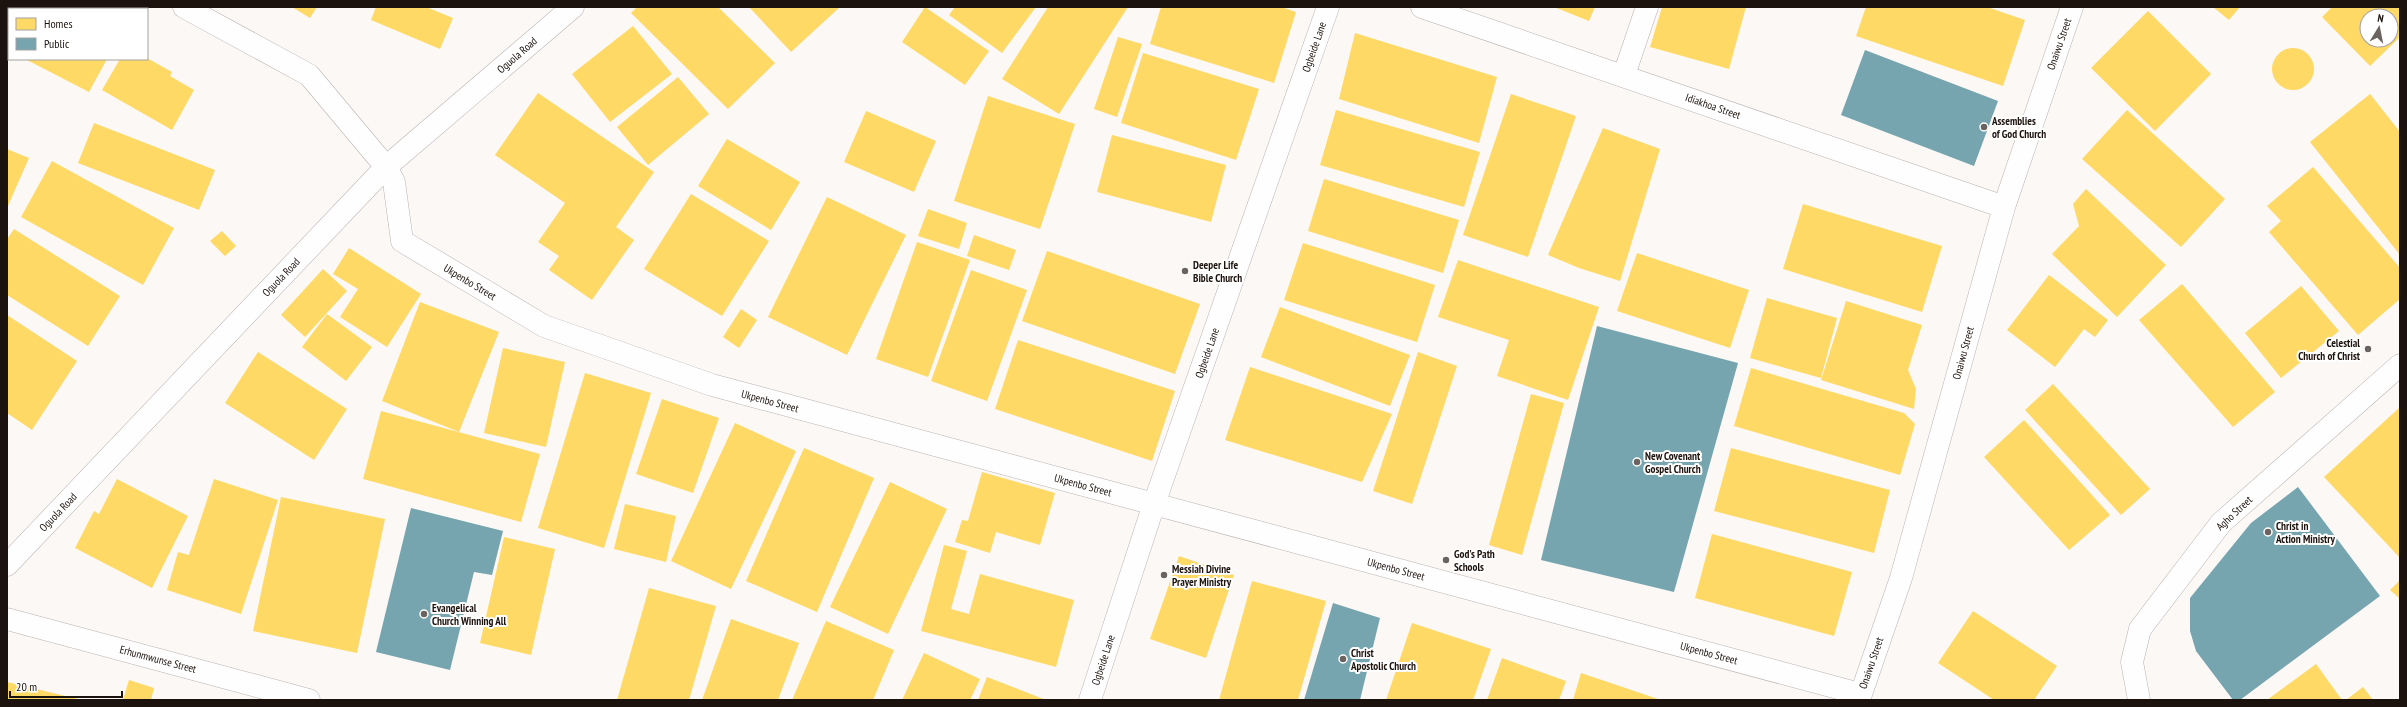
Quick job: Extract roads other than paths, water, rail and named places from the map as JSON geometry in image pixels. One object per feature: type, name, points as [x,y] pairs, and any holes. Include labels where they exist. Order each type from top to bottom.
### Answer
[{"type":"street","points":[[184,7],[309,75],[386,167]]},
{"type":"street","name":"Oguola Road","points":[[7,565],[386,167],[573,7]]},
{"type":"street","name":"Ogbeide Lane","points":[[1090,700],[1154,504],[1328,7]]},
{"type":"street","name":"Idiakhoa Street","points":[[1422,7],[1624,75],[2004,207]]},
{"type":"street","points":[[1624,75],[1647,7]]},
{"type":"street","name":"Onaiwu Street","points":[[1860,697],[1901,578],[2004,207],[2072,7]]},
{"type":"street","name":"Ukpenbo Street","points":[[386,167],[394,182],[402,241],[544,326],[712,385],[1860,697]]},
{"type":"street","name":"Agho Street","points":[[2139,700],[2132,662],[2140,629],[2221,523],[2400,365]]},
{"type":"street","name":"Erhunmwunse Street","points":[[7,619],[309,700]]},
{"type":"place","name":"Assemblies of God Church","points":[[1984,127]]},
{"type":"place","name":"Deeper Life Bible Church","points":[[1185,271]]},
{"type":"place","name":"Celestial Church of Christ","points":[[2368,349]]},
{"type":"place","name":"New Covenant Gospel Church","points":[[1637,462]]},
{"type":"place","name":"Christ in Action Ministry","points":[[2268,532]]},
{"type":"place","name":"God's Path Schools","points":[[1446,560]]},
{"type":"place","name":"Messiah Divine Prayer Ministry","points":[[1164,575]]},
{"type":"place","name":"Evangelical Church Winning All","points":[[424,614]]},
{"type":"place","name":"Christ Apostolic Church","points":[[1343,659]]}]
